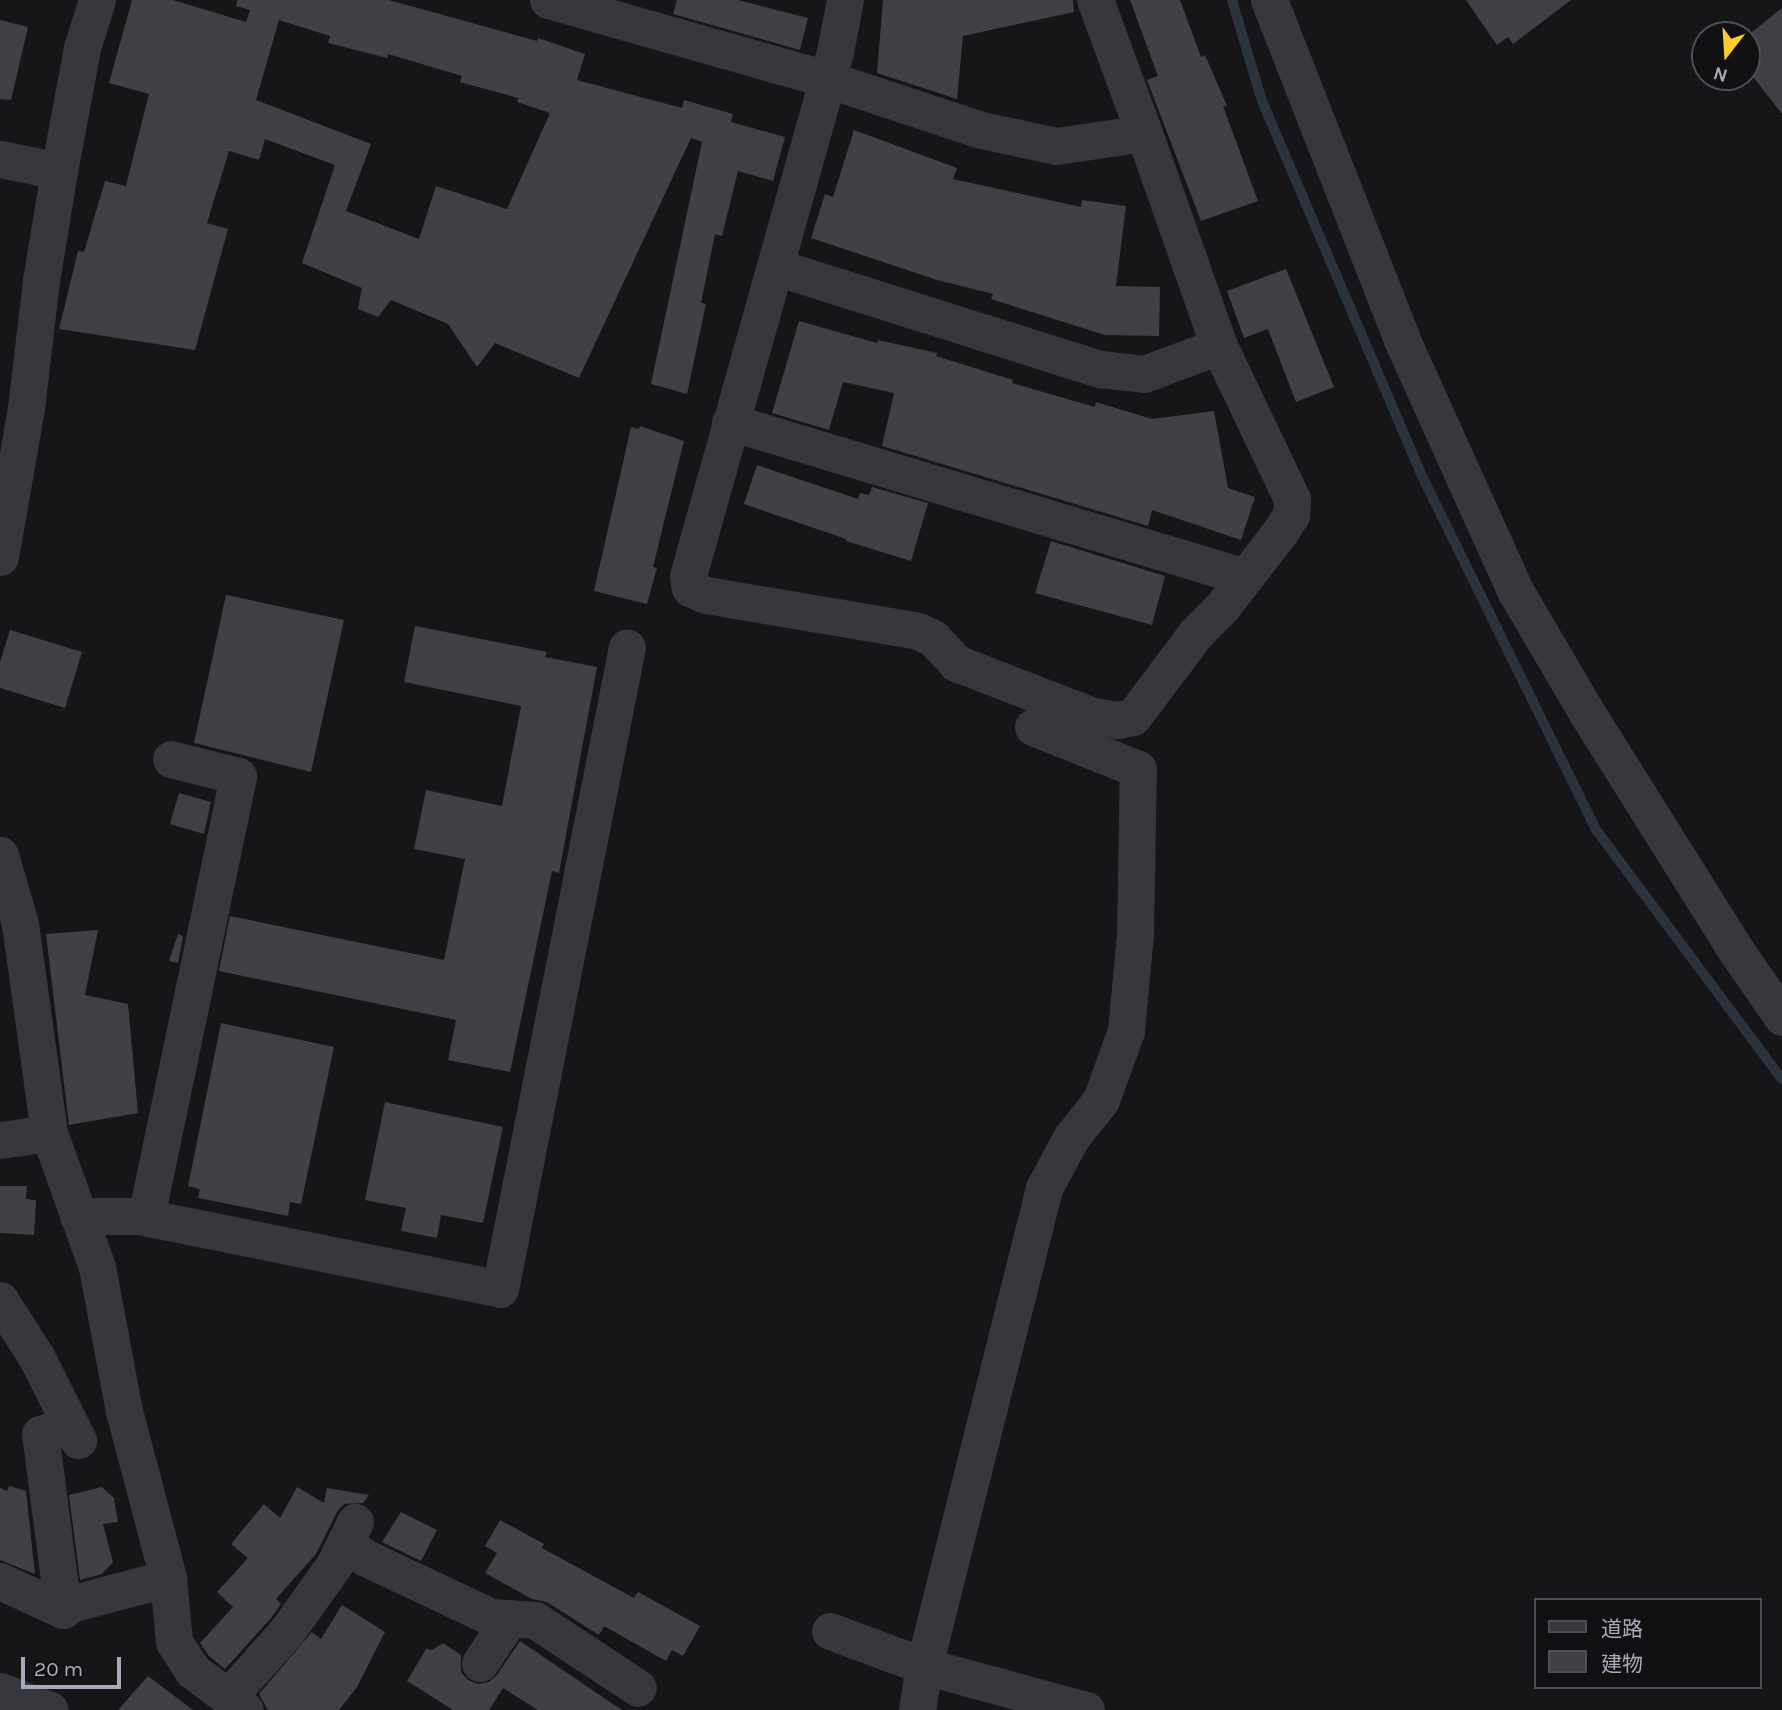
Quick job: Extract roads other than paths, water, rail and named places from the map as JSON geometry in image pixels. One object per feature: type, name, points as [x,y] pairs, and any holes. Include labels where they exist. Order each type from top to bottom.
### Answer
[{"type":"street","points":[[0,558],[26,408],[41,281],[59,171],[82,48],[97,0]]},
{"type":"street","points":[[548,0],[827,79],[981,130],[1057,146],[1144,133]]},
{"type":"street","points":[[845,0],[827,79],[776,267],[688,576],[690,588],[706,595],[918,631],[933,638],[956,663],[1093,716],[1117,720],[1133,717],[1196,633],[1245,577],[1291,515],[1292,499],[1219,346],[1095,0]]},
{"type":"street","points":[[1269,0],[1402,340],[1516,592],[1666,838],[1782,1017]]},
{"type":"street","points":[[0,159],[59,171]]},
{"type":"street","points":[[776,267],[1100,369],[1144,374],[1219,346]]},
{"type":"street","points":[[730,422],[1245,577]]},
{"type":"street","points":[[78,1216],[146,1217],[500,1289],[627,647]]},
{"type":"street","points":[[917,1710],[924,1666],[1044,1188],[1071,1138],[1101,1100],[1126,1031],[1135,934],[1138,769],[1033,727]]},
{"type":"street","points":[[146,1217],[238,776],[171,759]]},
{"type":"street","points":[[0,855],[20,924],[49,1133],[97,1267],[124,1411],[168,1578],[174,1642],[193,1671],[236,1704],[334,1564],[350,1532],[364,1557],[491,1617],[535,1620],[638,1688]]},
{"type":"street","points":[[0,1140],[49,1133]]},
{"type":"street","points":[[0,1300],[37,1358],[74,1432],[40,1434],[63,1610]]},
{"type":"street","points":[[63,1610],[70,1604],[168,1578]]},
{"type":"street","points":[[0,1581],[63,1610]]},
{"type":"street","points":[[481,1663],[510,1618]]},
{"type":"street","points":[[830,1631],[924,1666],[1086,1710]]},
{"type":"street","points":[[0,1691],[39,1708]]},
{"type":"waterway","points":[[1232,0],[1262,101],[1421,474],[1597,831],[1782,1079]]}]
